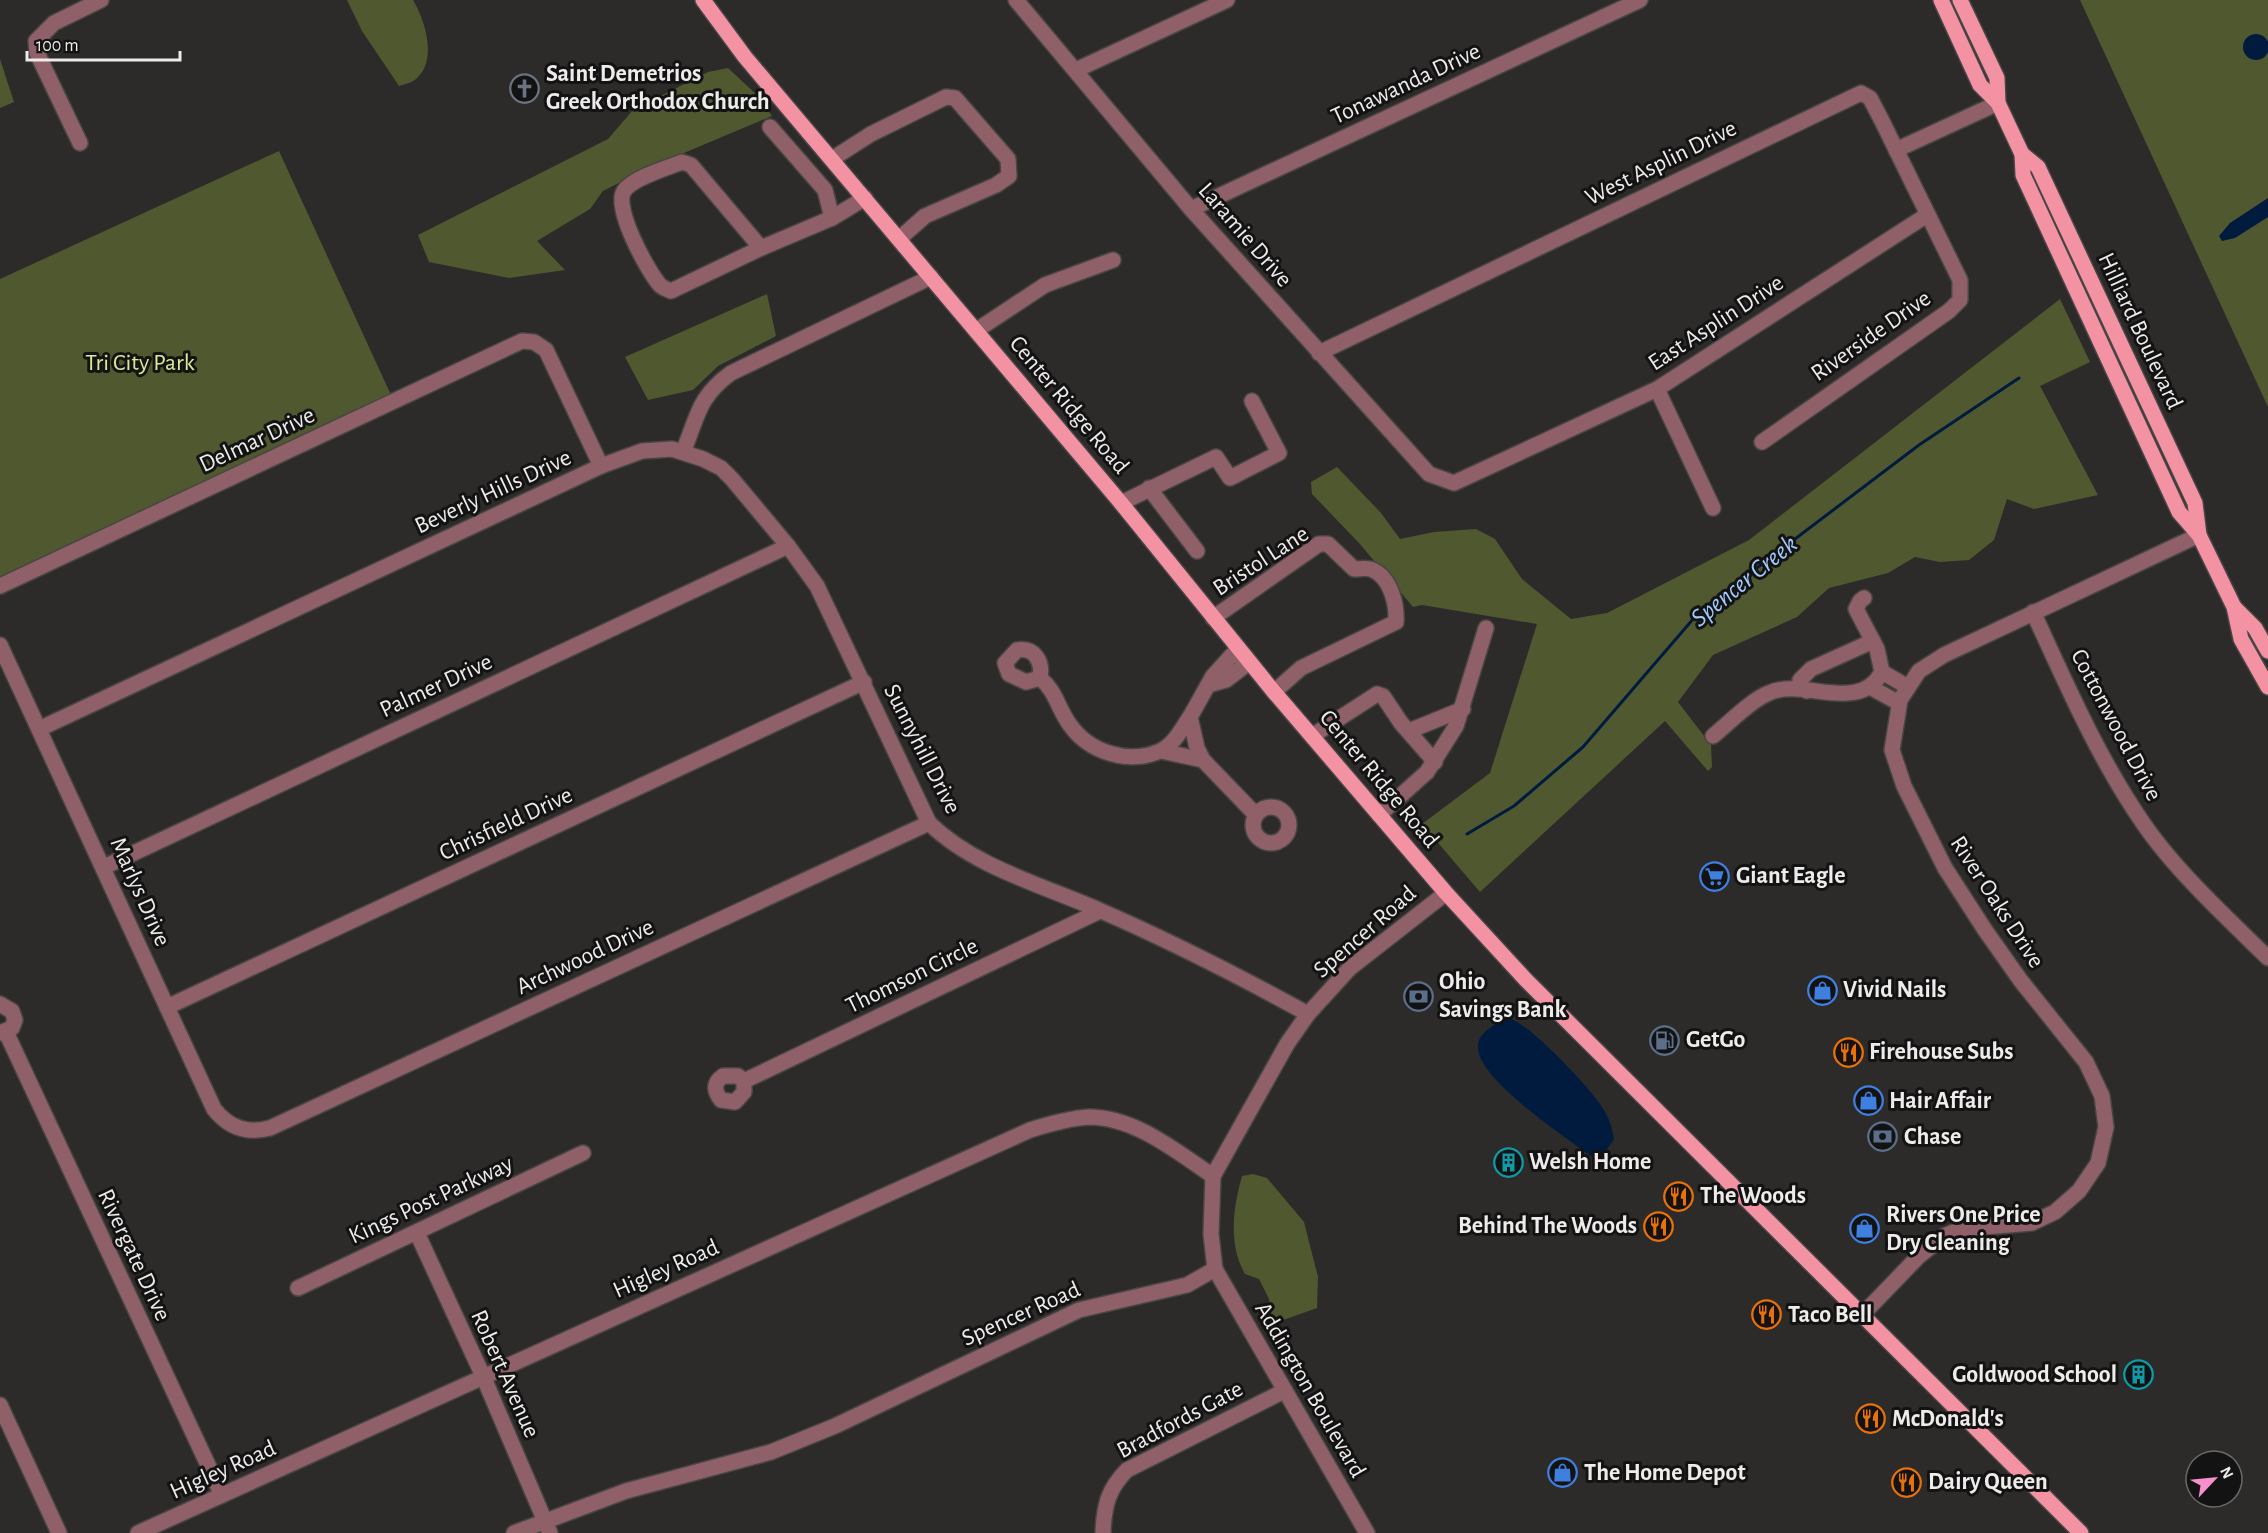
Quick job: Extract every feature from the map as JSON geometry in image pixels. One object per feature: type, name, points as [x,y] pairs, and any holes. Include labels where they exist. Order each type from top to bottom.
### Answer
[{"type":"main road","name":"Center Ridge Road","points":[[703,0],[745,57],[1122,503],[1274,692],[1446,893],[1526,980],[2081,1533]]},
{"type":"main road","name":"Hilliard Boulevard","points":[[1941,0],[1980,85],[1998,103],[2022,154],[2023,175],[2179,512],[2199,535],[2234,607],[2241,639],[2268,687]]},
{"type":"main road","name":"Hilliard Boulevard","points":[[1960,0],[1997,78],[1998,103]]},
{"type":"main road","name":"Hilliard Boulevard","points":[[2234,607],[2255,628],[2268,651]]},
{"type":"street","points":[[80,143],[37,53],[36,41],[54,23],[101,0]]},
{"type":"street","name":"Laramie Drive","points":[[1016,0],[1191,209],[1319,353],[1429,474],[1454,483]]},
{"type":"street","points":[[1076,69],[1227,0]]},
{"type":"street","name":"Tonawanda Drive","points":[[1191,209],[1640,0]]},
{"type":"street","name":"West Asplin Drive","points":[[1319,353],[1861,93],[1870,98],[1896,150]]},
{"type":"street","points":[[832,159],[871,134],[946,97],[955,98],[1008,159],[1009,176],[996,185],[925,216],[900,238]]},
{"type":"street","points":[[1927,215],[1896,150],[1998,103]]},
{"type":"street","points":[[770,127],[825,190],[832,218]]},
{"type":"street","points":[[760,248],[691,165],[682,162],[630,184],[622,193],[620,207],[638,248],[660,286],[671,291],[760,248],[832,218],[865,198]]},
{"type":"street","name":"East Asplin Drive","points":[[1454,483],[1657,389],[1927,215]]},
{"type":"street","name":"Riverside Drive","points":[[1762,442],[1949,311],[1960,300],[1960,280],[1927,215]]},
{"type":"street","points":[[977,330],[1045,285],[1113,260]]},
{"type":"street","points":[[683,452],[698,412],[712,386],[731,373],[931,277]]},
{"type":"street","name":"Delmar Drive","points":[[0,586],[514,344],[534,342],[546,350],[601,466]]},
{"type":"street","points":[[1657,389],[1713,508]]},
{"type":"street","points":[[1122,503],[1216,457],[1230,478],[1279,453],[1252,401]]},
{"type":"street","name":"Beverly Hills Drive","points":[[39,729],[601,466],[642,452],[660,449],[683,452]]},
{"type":"street","name":"Sunnyhill Drive","points":[[683,452],[721,468],[788,546],[817,586],[929,823],[962,850],[1210,960],[1308,1014]]},
{"type":"street","points":[[1149,488],[1197,551]]},
{"type":"street","name":"River Oaks Drive","points":[[1862,1315],[1918,1257],[1944,1236],[1961,1229],[2032,1223],[2055,1212],[2079,1191],[2098,1163],[2106,1126],[2102,1096],[2086,1062],[2021,981],[1985,930],[1945,868],[1911,803],[1892,750],[1899,703],[1919,671],[1944,655],[2199,535]]},
{"type":"street","name":"Bristol Lane","points":[[1213,618],[1319,544],[1328,544],[1354,569],[1371,568],[1379,574],[1391,591],[1397,607],[1396,622],[1301,669],[1274,692]]},
{"type":"street","name":"Palmer Drive","points":[[104,867],[788,546]]},
{"type":"street","points":[[1864,598],[1856,609],[1873,641],[1882,672],[1908,687]]},
{"type":"street","name":"Cottonwood Drive","points":[[2033,612],[2099,751],[2144,825],[2207,898],[2268,958]]},
{"type":"street","points":[[1379,815],[1414,786],[1435,762],[1456,726],[1486,628]]},
{"type":"street","points":[[1807,691],[1801,687],[1800,680],[1811,669],[1873,641]]},
{"type":"street","name":"Marlys Drive","points":[[0,645],[214,1109],[230,1125],[249,1131],[260,1130]]},
{"type":"street","points":[[1161,751],[1178,735],[1208,685],[1232,655],[1245,656]]},
{"type":"street","points":[[1713,736],[1767,693],[1781,690],[1840,693],[1866,690],[1882,672]]},
{"type":"street","points":[[1040,678],[1052,689],[1069,724],[1085,741],[1101,751],[1124,757],[1161,751],[1203,760]]},
{"type":"street","name":"Chrisfield Drive","points":[[167,1007],[864,682]]},
{"type":"street","points":[[1870,687],[1899,703]]},
{"type":"street","points":[[1312,736],[1377,694],[1383,696],[1435,762]]},
{"type":"street","points":[[1409,731],[1463,709]]},
{"type":"street","points":[[1190,717],[1197,748],[1203,760],[1256,814]]},
{"type":"street","name":"Archwood Drive","points":[[260,1130],[270,1128],[929,823]]},
{"type":"street","name":"Spencer Road","points":[[514,1533],[547,1526],[626,1491],[771,1452],[835,1426],[1078,1310],[1187,1285],[1215,1269],[1211,1234],[1213,1176],[1259,1091],[1308,1014],[1350,968],[1446,893]]},
{"type":"street","name":"Thomson Circle","points":[[744,1081],[1100,911]]},
{"type":"street","name":"Rivergate Drive","points":[[0,1004],[8,1006],[14,1016],[14,1024],[3,1032],[222,1496]]},
{"type":"street","name":"Higley Road","points":[[138,1533],[1019,1135],[1060,1121],[1088,1118],[1108,1119],[1125,1125],[1155,1138],[1213,1176]]},
{"type":"street","name":"Kings Post Parkway","points":[[298,1288],[583,1153]]},
{"type":"street","name":"Robert Avenue","points":[[417,1233],[483,1376],[547,1526]]},
{"type":"street","name":"Addington Boulevard","points":[[1215,1269],[1368,1533]]},
{"type":"street","name":"Bradfords Gate","points":[[1103,1533],[1104,1503],[1114,1483],[1127,1470],[1284,1391]]},
{"type":"street","points":[[0,1404],[59,1533]]},
{"type":"green space","points":[[347,0],[413,0],[422,18],[428,51],[423,71],[416,79],[399,86],[362,31]]},
{"type":"green space","points":[[2080,0],[2268,0],[2268,407]]},
{"type":"green space","points":[[0,59],[14,102],[0,108]]},
{"type":"green space","points":[[728,68],[759,97],[772,116],[646,169],[603,191],[590,209],[537,241],[565,270],[509,278],[429,262],[418,235],[608,139],[633,110],[708,72]]},
{"type":"green space","name":"Tri City Park","points":[[279,151],[391,395],[0,577],[0,279]]},
{"type":"green space","points":[[767,294],[776,336],[718,366],[693,390],[648,400],[625,357]]},
{"type":"green space","points":[[2060,299],[2090,362],[2040,386],[2098,495],[2034,509],[2007,499],[1994,540],[1969,560],[1940,562],[1915,557],[1888,573],[1829,588],[1797,617],[1713,655],[1678,702],[1711,745],[1712,767],[1708,771],[1665,721],[1480,892],[1422,824],[1490,773],[1537,624],[1422,605],[1413,607],[1359,543],[1312,494],[1311,482],[1337,467],[1381,513],[1400,539],[1434,532],[1476,529],[1495,539],[1522,579],[1571,619],[1607,613],[1749,540]]},
{"type":"green space","points":[[1253,1174],[1267,1178],[1304,1222],[1318,1277],[1317,1308],[1272,1324],[1269,1299],[1259,1279],[1245,1274],[1236,1251],[1234,1238],[1236,1201],[1242,1176]]},
{"type":"water","points":[[2256,34],[2265,38],[2269,47],[2265,56],[2256,60],[2247,56],[2243,47],[2247,38]]},
{"type":"water","points":[[2268,198],[2268,217],[2235,238],[2222,241],[2219,236],[2230,223]]},
{"type":"water","points":[[1508,1018],[1529,1030],[1557,1055],[1603,1108],[1614,1139],[1600,1160],[1597,1161],[1526,1108],[1491,1075],[1481,1059],[1479,1040],[1494,1025]]},
{"type":"waterway","name":"Spencer Creek","points":[[1467,834],[1514,806],[1583,747],[1700,611],[1919,445],[2019,378]]},
{"type":"place","name":"Saint Demetrios Greek Orthodox Church","points":[[525,88]]},
{"type":"place","name":"Giant Eagle","points":[[1715,876]]},
{"type":"place","name":"Vivid Nails","points":[[1822,990]]},
{"type":"place","name":"Ohio Savings Bank","points":[[1418,996]]},
{"type":"place","name":"GetGo","points":[[1665,1040]]},
{"type":"place","name":"Firehouse Subs","points":[[1848,1052]]},
{"type":"place","name":"Hair Affair","points":[[1868,1101]]},
{"type":"place","name":"Chase","points":[[1883,1137]]},
{"type":"place","name":"Welsh Home","points":[[1508,1162]]},
{"type":"place","name":"The Woods","points":[[1679,1196]]},
{"type":"place","name":"Behind The Woods","points":[[1658,1226]]},
{"type":"place","name":"Rivers One Price Dry Cleaning","points":[[1865,1229]]},
{"type":"place","name":"Taco Bell","points":[[1767,1315]]},
{"type":"place","name":"Goldwood School","points":[[2138,1375]]},
{"type":"place","name":"McDonald's","points":[[1871,1419]]},
{"type":"place","name":"The Home Depot","points":[[1563,1473]]},
{"type":"place","name":"Dairy Queen","points":[[1907,1482]]}]
